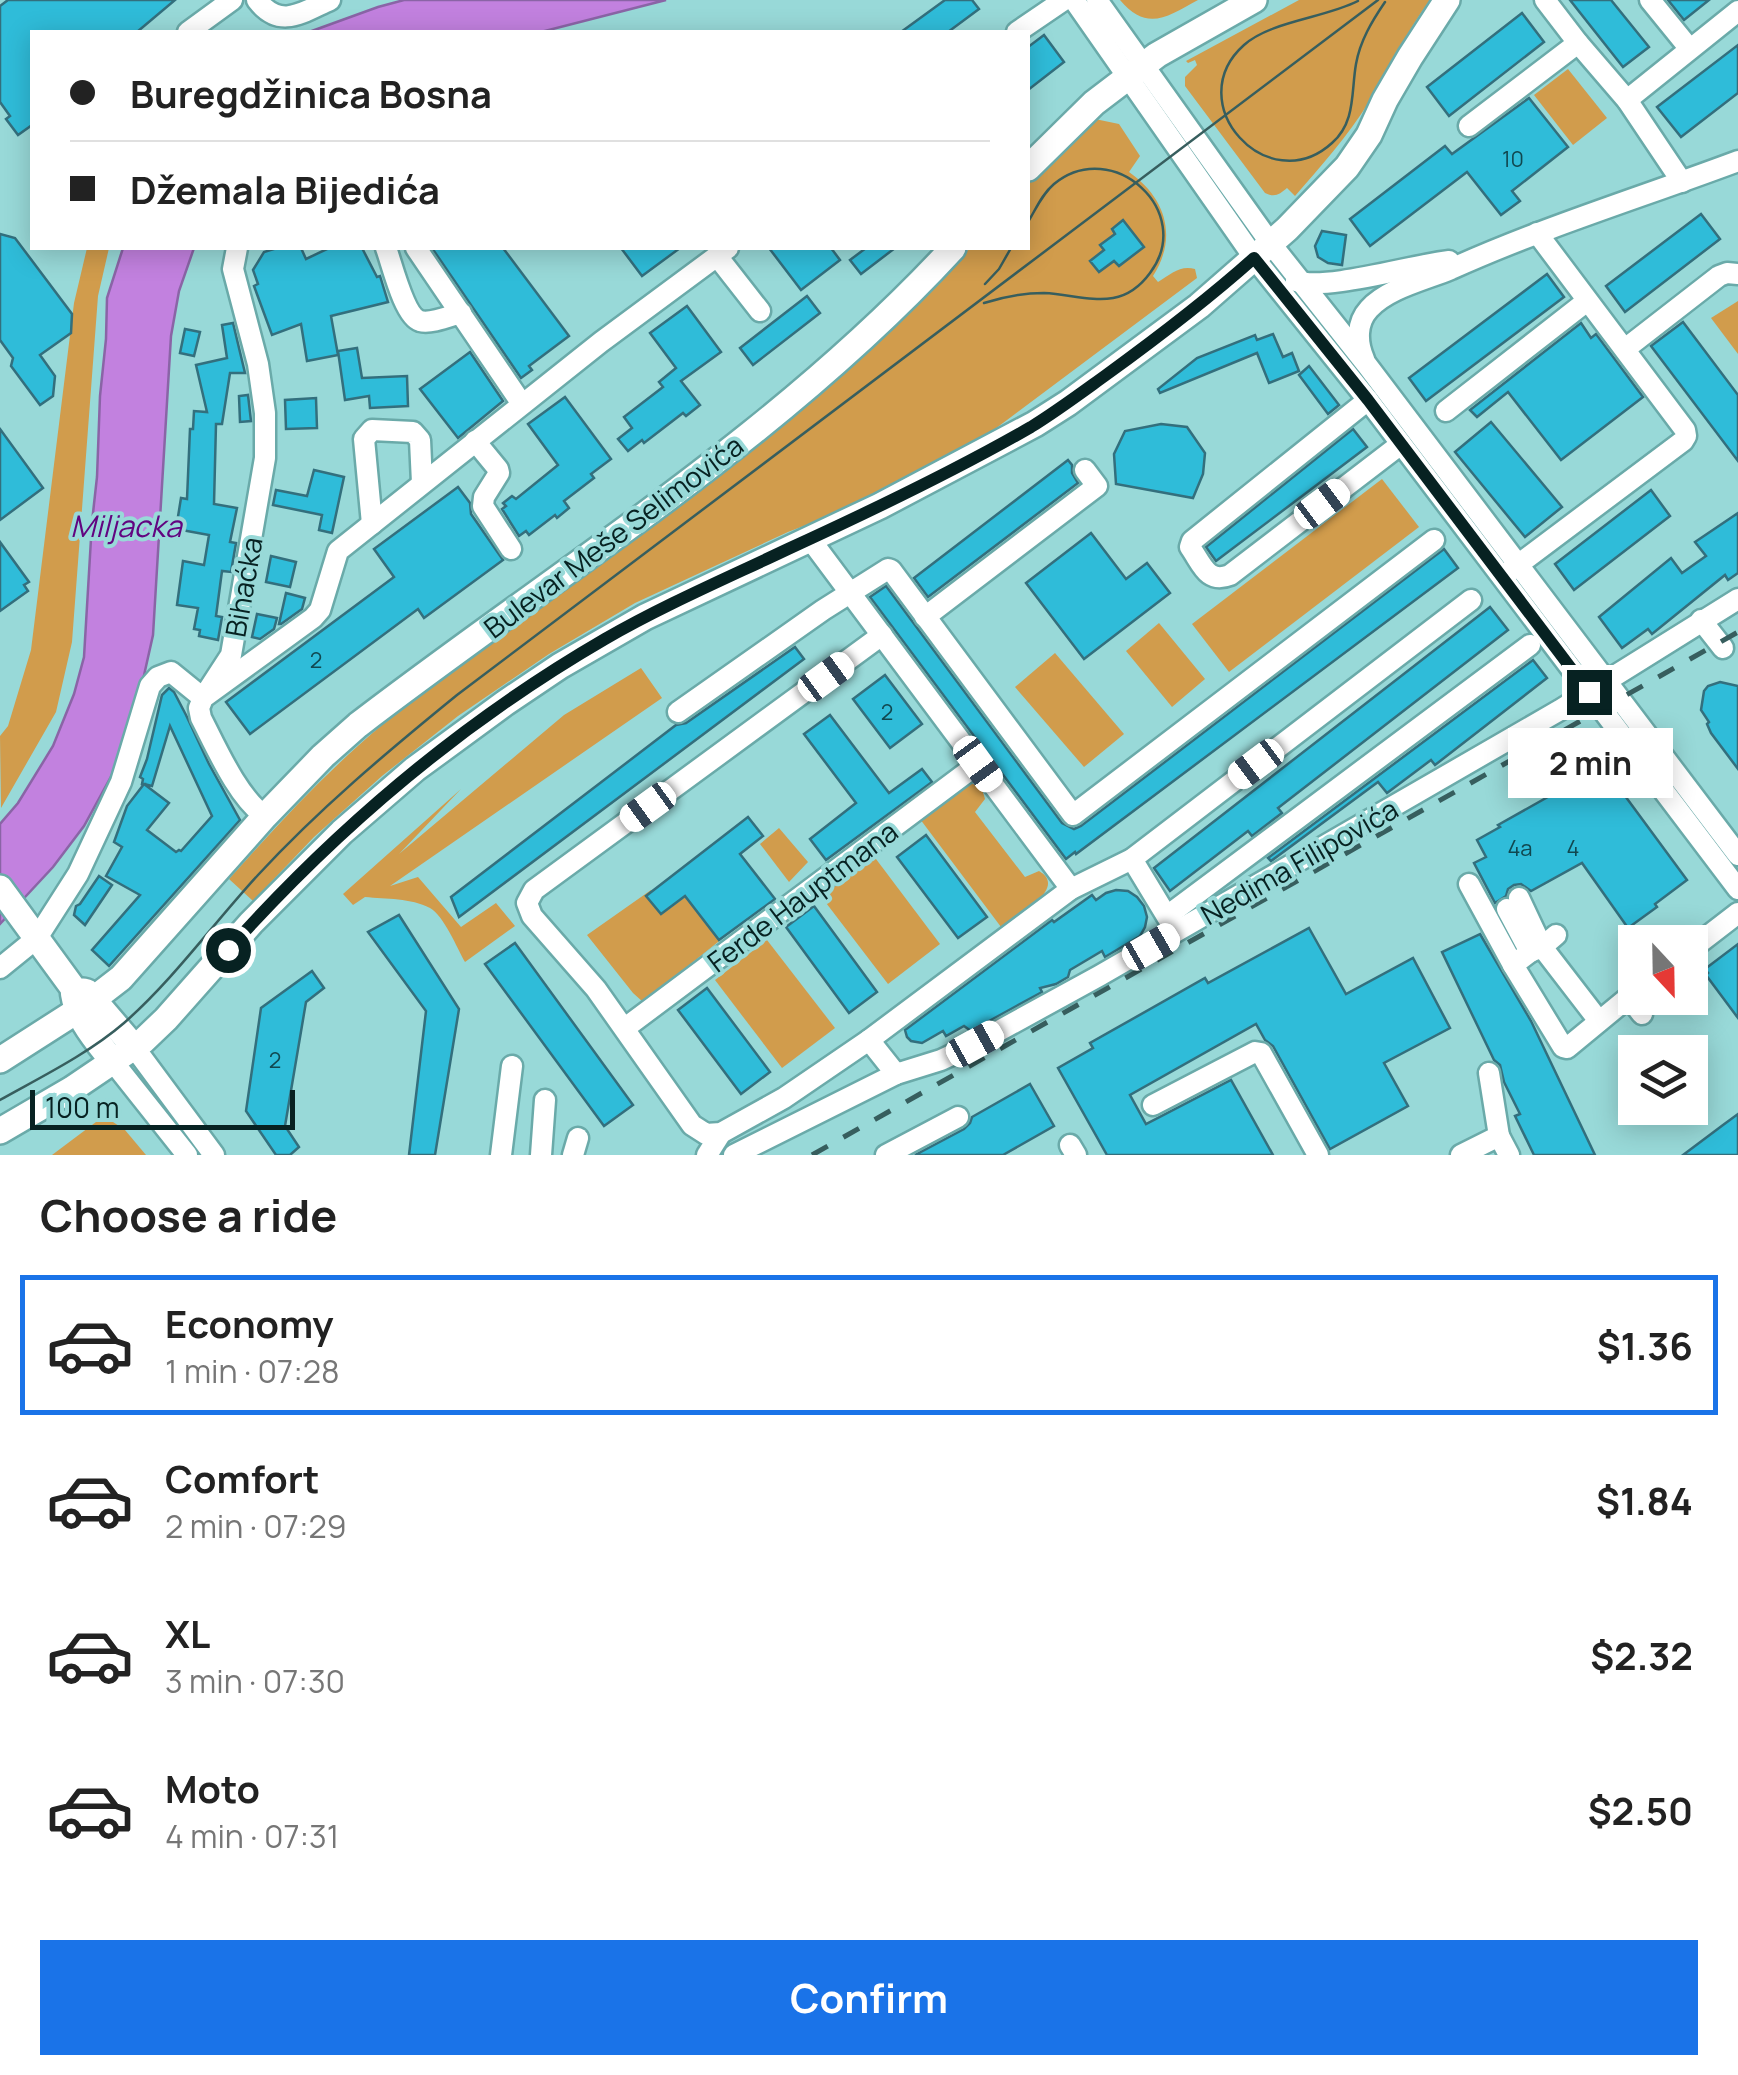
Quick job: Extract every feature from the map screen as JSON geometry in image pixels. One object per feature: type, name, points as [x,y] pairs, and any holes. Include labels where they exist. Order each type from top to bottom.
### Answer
[{"type":"main road","points":[[1030,166],[1077,118],[1134,72],[1185,37],[1254,0]]},
{"type":"main road","points":[[0,1131],[124,1055],[166,1019],[342,832],[415,769],[505,703],[605,640],[680,600],[941,476],[1035,424],[1169,329],[1263,251],[1324,192],[1369,135],[1410,57],[1448,0]]},
{"type":"main road","name":"Bulevar Meše Selimovića","points":[[0,1060],[83,1000],[121,978],[265,816],[358,725],[678,490],[838,362],[951,250]]},
{"type":"main road","points":[[0,888],[124,1055]]},
{"type":"street","points":[[191,30],[232,0]]},
{"type":"street","points":[[268,4],[292,16],[330,0]]},
{"type":"street","points":[[1024,30],[1064,0]]},
{"type":"street","points":[[1074,0],[1134,72],[1401,444],[1510,571]]},
{"type":"street","points":[[1097,0],[1134,72]]},
{"type":"street","points":[[1545,0],[1627,100],[1682,182]]},
{"type":"street","points":[[1650,0],[1689,48]]},
{"type":"street","points":[[1627,100],[1730,8]]},
{"type":"street","points":[[1468,126],[1578,43]]},
{"type":"street","points":[[1367,366],[1359,336],[1365,314],[1390,294],[1536,233],[1738,161]]},
{"type":"street","points":[[1510,571],[1686,436],[1536,233]]},
{"type":"street","name":"Bihaćka","points":[[203,698],[231,654],[265,458],[265,413],[258,364],[232,269],[237,250]]},
{"type":"street","points":[[387,250],[407,308],[416,320],[424,322],[461,313]]},
{"type":"street","points":[[417,250],[522,404]]},
{"type":"street","points":[[1263,251],[1300,283],[1367,366],[1738,888]]},
{"type":"street","points":[[265,816],[256,810],[230,773],[199,708],[203,698],[313,618],[320,610],[338,551],[722,252],[760,311]]},
{"type":"street","points":[[1300,283],[1334,282],[1469,259]]},
{"type":"street","points":[[1624,349],[1719,276],[1738,274]]},
{"type":"street","points":[[1446,410],[1586,301]]},
{"type":"street","points":[[1368,400],[1192,540],[1190,547],[1212,578],[1219,580],[1230,575],[1401,444]]},
{"type":"street","points":[[372,524],[364,439],[372,430],[417,434],[422,484]]},
{"type":"street","points":[[476,441],[499,473],[482,506],[511,548]]},
{"type":"street","points":[[925,618],[1097,486],[1086,470]]},
{"type":"street","points":[[810,539],[1071,889]]},
{"type":"street","points":[[678,712],[823,610],[891,570],[1073,816],[1434,540]]},
{"type":"street","name":"Nedima Filipovića","points":[[734,1155],[896,1074],[942,1060],[975,1044],[1100,976],[1597,686],[1738,599]]},
{"type":"street","points":[[882,635],[534,890],[528,903],[532,916],[596,989],[692,1125],[706,1134],[721,1133],[784,1098],[869,1040],[1071,889],[1132,858],[1471,600]]},
{"type":"street","points":[[1701,620],[1723,648]]},
{"type":"street","name":"Nedima Filipovića","points":[[1132,858],[1170,921],[1530,645]]},
{"type":"street","points":[[0,968],[37,938],[78,874],[120,782],[150,686],[158,677],[171,672],[203,698]]},
{"type":"street","points":[[1597,686],[1738,855]]},
{"type":"street","name":"Ferde Hauptmana","points":[[625,1028],[978,764]]},
{"type":"street","points":[[1469,884],[1599,1021]]},
{"type":"street","points":[[1513,903],[1535,950],[1563,1048],[1618,1005]]},
{"type":"street","points":[[1708,936],[1738,913]]},
{"type":"street","points":[[869,1040],[896,1074]]},
{"type":"street","points":[[1153,1106],[1255,1052],[1261,1053],[1318,1155]]},
{"type":"street","points":[[124,1055],[187,1155]]},
{"type":"street","points":[[124,1055],[214,1155]]},
{"type":"street","points":[[501,1155],[512,1066]]},
{"type":"street","points":[[1460,1155],[1504,1146],[1489,1073]]},
{"type":"street","points":[[541,1155],[546,1100]]},
{"type":"street","points":[[886,1155],[958,1117]]},
{"type":"street","points":[[707,1155],[721,1133]]},
{"type":"shaded area","points":[[1120,0],[1198,0],[1167,16],[1148,19]]},
{"type":"shaded area","points":[[1299,0],[1430,0],[1369,102],[1334,150],[1295,196],[1287,188],[1272,195],[1265,193],[1185,86],[1185,77],[1197,65],[1195,60],[1186,61]]},
{"type":"shaded area","points":[[1568,69],[1607,118],[1573,145],[1534,95]]},
{"type":"shaded area","points":[[1095,119],[1119,124],[1140,156],[1129,172],[1152,194],[1164,219],[1165,247],[1153,276],[1158,282],[1190,268],[1195,269],[1197,278],[983,438],[827,517],[635,603],[549,654],[458,716],[382,776],[314,837],[253,901],[229,879],[303,799],[382,725],[802,408],[865,355],[968,250],[1030,250],[1030,182]]},
{"type":"shaded area","points":[[87,250],[109,250],[98,296],[72,642],[56,712],[1,808],[0,736],[8,726],[31,650],[74,303]]},
{"type":"shaded area","points":[[1738,301],[1738,354],[1711,318]]},
{"type":"shaded area","points":[[1382,479],[1419,527],[1229,672],[1192,624]]},
{"type":"shaded area","points":[[1159,623],[1205,679],[1172,707],[1126,651]]},
{"type":"shaded area","points":[[1055,653],[1124,734],[1084,767],[1015,687]]},
{"type":"shaded area","points":[[641,668],[662,698],[390,886],[418,877],[461,927],[496,903],[515,926],[465,962],[445,925],[430,908],[407,901],[365,897],[353,905],[343,894],[461,789],[399,854],[564,715]]},
{"type":"shaded area","points":[[968,784],[982,789],[985,799],[975,812],[1025,877],[1039,871],[1047,878],[1048,885],[1037,901],[1001,927],[920,819]]},
{"type":"shaded area","points":[[779,828],[808,862],[789,882],[760,844]]},
{"type":"shaded area","points":[[873,855],[940,944],[888,984],[820,895]]},
{"type":"shaded area","points":[[651,890],[668,910],[695,890],[728,934],[643,1002],[587,935]]},
{"type":"shaded area","points":[[767,940],[835,1028],[782,1068],[715,980]]},
{"type":"shaded area","points":[[104,1116],[125,1130],[146,1155],[52,1155]]},
{"type":"water","points":[[404,0],[666,0],[549,30],[315,30]]},
{"type":"water","name":"Miljacka","points":[[122,250],[193,250],[179,291],[171,336],[153,635],[132,729],[119,762],[84,826],[53,867],[0,924],[0,824],[18,803],[53,746],[84,657],[107,298]]},
{"type":"building","points":[[8,0],[175,0],[139,30],[30,30],[30,126],[18,135],[0,102],[0,6]]},
{"type":"building","points":[[945,0],[972,0],[979,9],[951,30],[904,30]]},
{"type":"building","points":[[1570,0],[1611,0],[1649,47],[1623,67]]},
{"type":"building","points":[[1668,0],[1709,0],[1684,20]]},
{"type":"building","points":[[1522,13],[1544,42],[1449,116],[1427,87]]},
{"type":"building","points":[[1044,35],[1064,62],[1030,88],[1030,46]]},
{"type":"building","points":[[1738,45],[1738,93],[1681,137],[1657,107]]},
{"type":"building","points":[[1529,98],[1568,147],[1512,191],[1520,201],[1501,215],[1467,172],[1370,246],[1350,219],[1445,146],[1452,154]]},
{"type":"building","points":[[1701,214],[1720,239],[1625,312],[1606,286]]},
{"type":"building","points":[[1123,220],[1144,247],[1119,266],[1114,261],[1099,272],[1090,261],[1104,250],[1100,245],[1115,234],[1112,229]]},
{"type":"building","points":[[1322,231],[1346,235],[1342,265],[1318,257],[1315,246]]},
{"type":"building","points":[[0,234],[15,238],[72,314],[71,333],[40,355],[55,376],[53,396],[40,405],[11,366],[13,358],[0,340]]},
{"type":"building","points":[[302,250],[306,259],[325,250],[363,250],[377,277],[380,276],[388,302],[331,316],[338,355],[307,361],[301,324],[272,335],[254,286],[258,284],[253,270],[264,252]]},
{"type":"building","points":[[433,250],[504,250],[569,336],[529,366],[532,370],[521,378]]},
{"type":"building","points":[[622,250],[677,250],[642,276]]},
{"type":"building","points":[[771,250],[832,250],[840,260],[801,290]]},
{"type":"building","points":[[863,250],[892,250],[861,274],[850,260]]},
{"type":"building","points":[[1547,274],[1564,297],[1426,401],[1409,378]]},
{"type":"building","points":[[807,296],[820,313],[753,365],[740,348]]},
{"type":"building","points":[[687,306],[721,352],[681,381],[700,405],[628,451],[618,439],[632,428],[624,417],[663,387],[659,382],[676,368],[650,333]]},
{"type":"building","points":[[1683,322],[1738,395],[1738,461],[1651,346]]},
{"type":"building","points":[[233,323],[245,373],[230,373],[222,424],[216,424],[214,504],[237,508],[230,542],[236,543],[231,572],[222,571],[216,616],[222,617],[218,640],[199,636],[200,630],[194,629],[198,608],[177,605],[183,561],[204,565],[209,535],[176,529],[181,498],[187,499],[194,411],[207,412],[196,365],[227,358],[222,325]]},
{"type":"building","points":[[1581,323],[1591,338],[1596,334],[1643,397],[1561,460],[1508,392],[1477,417],[1470,410]]},
{"type":"building","points":[[185,329],[200,332],[194,356],[180,353]]},
{"type":"building","points":[[1273,334],[1283,357],[1292,353],[1299,371],[1269,383],[1257,353],[1160,393],[1158,389],[1197,358],[1255,335],[1257,340]]},
{"type":"building","points":[[357,348],[362,378],[407,376],[408,406],[370,408],[369,396],[345,400],[338,351]]},
{"type":"building","points":[[470,352],[503,401],[458,438],[420,389]]},
{"type":"building","points":[[1309,366],[1339,405],[1328,414],[1299,375]]},
{"type":"building","points":[[248,395],[251,421],[240,422],[239,396]]},
{"type":"building","points":[[565,397],[611,459],[564,501],[569,508],[529,535],[526,531],[519,536],[502,509],[506,506],[503,503],[512,496],[516,499],[558,465],[528,424]]},
{"type":"building","points":[[316,398],[317,428],[286,429],[285,400]]},
{"type":"building","points":[[1491,422],[1562,507],[1525,537],[1455,452]]},
{"type":"building","points":[[1161,424],[1187,427],[1205,453],[1203,474],[1193,498],[1116,484],[1114,454],[1125,431]]},
{"type":"building","points":[[0,429],[43,488],[0,520]]},
{"type":"building","points":[[1353,429],[1367,447],[1216,561],[1206,547]]},
{"type":"building","points":[[1068,460],[1078,483],[928,597],[914,578]]},
{"type":"building","points":[[314,470],[344,477],[332,533],[319,530],[322,515],[273,505],[276,490],[307,496]]},
{"type":"building","points":[[458,487],[470,503],[471,514],[503,560],[424,618],[418,609],[250,734],[226,702],[394,577],[374,549]]},
{"type":"building","points":[[1651,490],[1670,516],[1574,590],[1555,564]]},
{"type":"building","points":[[1738,513],[1738,573],[1728,580],[1725,575],[1652,634],[1648,629],[1622,648],[1599,617],[1671,558],[1682,573],[1706,556],[1695,542]]},
{"type":"building","points":[[1091,533],[1126,579],[1147,563],[1170,593],[1084,659],[1026,583]]},
{"type":"building","points":[[0,542],[29,582],[24,585],[28,591],[0,611]]},
{"type":"building","points":[[1444,549],[1458,568],[1066,859],[870,597],[886,586],[1062,823],[1074,829]]},
{"type":"building","points":[[271,556],[296,562],[290,587],[266,582]]},
{"type":"building","points":[[286,593],[305,598],[302,609],[279,624]]},
{"type":"building","points":[[1490,607],[1508,630],[1278,808],[1282,813],[1252,836],[1248,831],[1170,891],[1154,868]]},
{"type":"building","points":[[257,614],[277,618],[274,629],[260,639],[252,637]]},
{"type":"building","points":[[795,647],[804,659],[459,917],[451,897],[676,725],[686,723]]},
{"type":"building","points":[[1533,660],[1547,678],[1435,765],[1431,760],[1387,793],[1378,782],[1271,861],[1268,858]]},
{"type":"building","points":[[885,675],[922,724],[890,748],[853,699]]},
{"type":"building","points":[[1720,682],[1738,686],[1738,769],[1711,733],[1701,710],[1704,691]]},
{"type":"building","points":[[169,688],[174,692],[240,820],[109,966],[92,950],[140,895],[106,876],[122,847],[114,842],[127,806],[144,784],[140,777],[162,695]],"holes":[[[170,726],[212,816],[181,851],[176,852],[147,830],[169,803],[144,784],[152,786]]]},
{"type":"building","points":[[830,715],[889,793],[922,769],[932,782],[826,860],[810,839],[856,803],[804,734]]},
{"type":"building","points":[[1603,766],[1687,880],[1632,925],[1626,925],[1582,863],[1531,891],[1521,884],[1514,885],[1495,903],[1474,863],[1486,857],[1477,840]]},
{"type":"building","points":[[748,817],[763,836],[740,854],[775,899],[719,940],[685,896],[661,914],[646,896]]},
{"type":"building","points":[[926,835],[987,917],[958,938],[897,857]]},
{"type":"building","points":[[99,876],[112,885],[85,925],[74,915],[76,906]]},
{"type":"building","points":[[1116,890],[1128,891],[1144,906],[1147,917],[1140,936],[1105,957],[1102,951],[1070,970],[1068,977],[1040,988],[1042,992],[971,1031],[964,1026],[946,1036],[943,1031],[922,1043],[907,1037],[905,1030],[1052,920],[1092,895],[1096,900]]},
{"type":"building","points":[[814,906],[877,992],[849,1013],[786,927]]},
{"type":"building","points":[[399,915],[459,1009],[435,1155],[409,1155],[426,1011],[368,932]]},
{"type":"building","points":[[1309,928],[1346,994],[1413,958],[1450,1028],[1384,1063],[1408,1106],[1330,1149],[1273,1046],[1256,1024],[1130,1095],[1146,1124],[1231,1080],[1273,1155],[1107,1155],[1058,1068],[1093,1048],[1090,1043],[1205,978],[1208,983]]},
{"type":"building","points":[[1480,934],[1531,1021],[1595,1155],[1534,1155],[1515,1116],[1520,1114],[1500,1065],[1494,1060],[1442,952]]},
{"type":"building","points":[[515,943],[633,1105],[604,1126],[485,964]]},
{"type":"building","points":[[1738,944],[1738,1018],[1708,978],[1708,967]]},
{"type":"building","points":[[312,971],[324,988],[306,1002],[285,1126],[299,1147],[290,1155],[276,1155],[246,1111],[261,1008]]},
{"type":"building","points":[[707,988],[770,1072],[741,1094],[678,1010]]},
{"type":"building","points":[[1030,1084],[1054,1126],[1003,1155],[915,1155],[964,1129],[972,1117]]},
{"type":"building","points":[[1738,1114],[1738,1155],[1683,1155],[1723,1125]]},
{"type":"tram line","points":[[0,1100],[80,1055],[124,1023],[305,827],[457,695],[1378,0]]},
{"type":"tram line","points":[[1358,1],[1255,37],[1226,68],[1221,93],[1226,117],[1240,138],[1259,153],[1282,160],[1307,158],[1340,135],[1349,116],[1360,47],[1385,2]]},
{"type":"tram line","points":[[984,303],[1036,293],[1114,298],[1139,286],[1162,250],[1163,227],[1155,205],[1141,188],[1122,175],[1100,169],[1077,172],[1054,184],[1030,219]]},
{"type":"tram line","points":[[985,284],[1010,250]]},
{"type":"railway","points":[[812,1155],[1738,632]]},
{"type":"route","points":[[228,950],[376,801],[505,703],[645,617],[941,476],[1035,424],[1174,325],[1254,258],[1368,400],[1589,692]]}]
